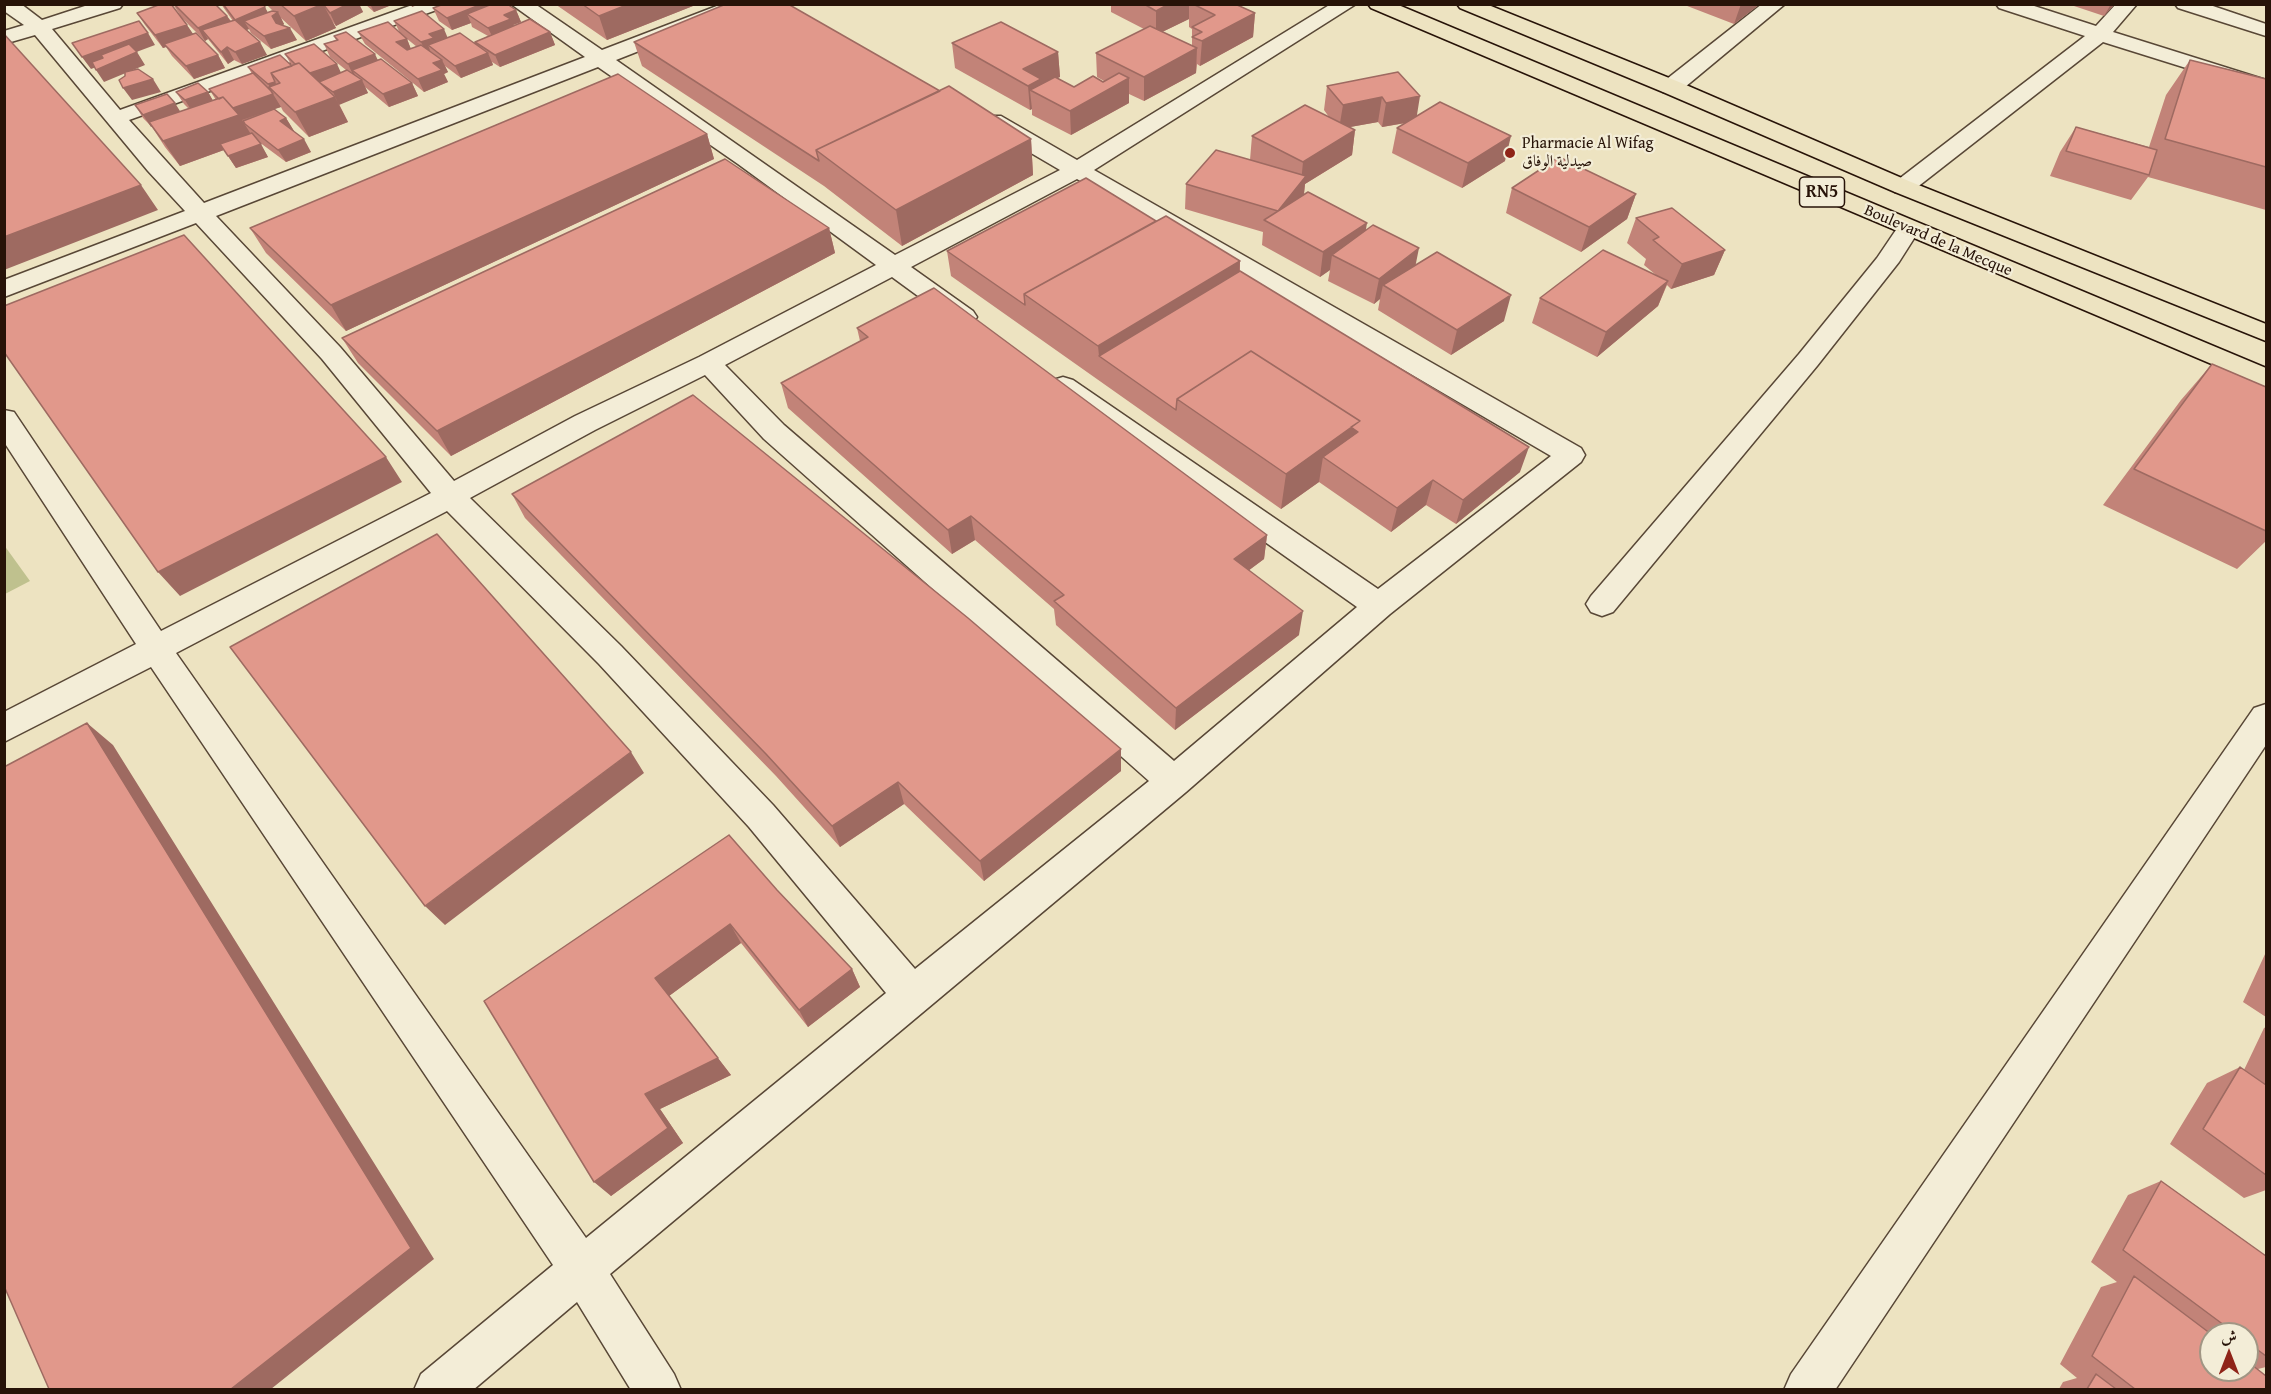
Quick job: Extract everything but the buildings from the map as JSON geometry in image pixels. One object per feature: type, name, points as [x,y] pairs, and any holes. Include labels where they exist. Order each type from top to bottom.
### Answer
[{"type":"main road","name":"Boulevard de la Mecque","points":[[1378,4],[2266,378]]},
{"type":"main road","name":"Boulevard de la Mecque","points":[[1467,4],[1671,87],[1903,187],[2266,333]]},
{"type":"street","points":[[8,4],[40,28],[199,213],[341,348],[450,496],[571,614],[761,816],[912,995]]},
{"type":"street","points":[[4,38],[112,4]]},
{"type":"street","points":[[115,118],[435,4]]},
{"type":"street","points":[[521,4],[600,59],[736,164],[891,265],[988,333]]},
{"type":"street","points":[[4,289],[741,4]]},
{"type":"street","points":[[4,728],[450,496],[585,423],[708,363],[891,265],[1079,169],[1346,4]]},
{"type":"street","points":[[1671,87],[1775,4]]},
{"type":"street","points":[[2006,4],[2266,87]]},
{"type":"street","points":[[1903,187],[2099,35],[2127,4]]},
{"type":"street","points":[[2186,4],[2266,30]]},
{"type":"street","points":[[437,1389],[912,995],[1174,782],[1379,606],[1571,455],[977,112]]},
{"type":"street","points":[[1602,604],[1808,360],[1887,262],[1908,229]]},
{"type":"street","points":[[708,363],[774,432],[912,550],[1174,782]]},
{"type":"street","points":[[1047,374],[1379,606]]},
{"type":"street","points":[[4,419],[156,649],[582,1270],[658,1389]]},
{"type":"street","points":[[1807,1389],[2266,718]]},
{"type":"green space","points":[[4,545],[30,581],[5,594],[4,594]]},
{"type":"place","name":"Pharmacie Al Wifag صيدلية الوفاق","points":[[1510,153]]}]
